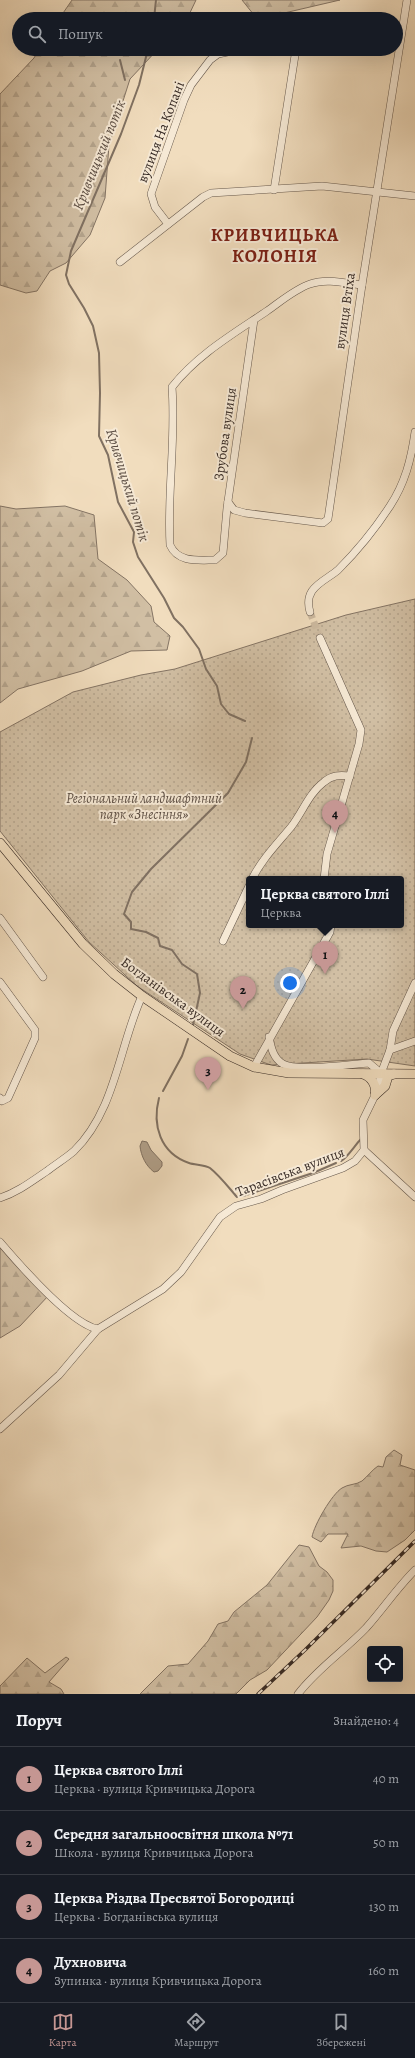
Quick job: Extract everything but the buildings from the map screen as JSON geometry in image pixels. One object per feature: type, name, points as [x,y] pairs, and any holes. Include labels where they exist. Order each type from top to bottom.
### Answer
[{"type":"main road","name":"Богданівська вулиця","points":[[0,843],[83,944],[114,974],[142,996],[230,1056],[254,1067],[289,1073],[415,1074]]},
{"type":"main road","points":[[362,1074],[368,1076],[372,1080],[376,1090],[375,1095]]},
{"type":"main road","points":[[375,1095],[384,1086],[388,1076],[396,1074]]},
{"type":"street","name":"вулиця Втіха","points":[[403,18],[407,0]]},
{"type":"street","name":"вулиця На Копані","points":[[168,224],[155,206],[151,194],[184,100],[191,85],[210,60],[215,56]]},
{"type":"street","points":[[274,190],[295,56]]},
{"type":"street","name":"вулиця Втіха","points":[[228,502],[234,510],[245,513],[323,523],[327,521],[362,285],[378,192],[396,56]]},
{"type":"street","points":[[120,262],[203,197],[211,193],[322,186],[415,196]]},
{"type":"street","points":[[254,320],[310,284],[323,281],[362,285]]},
{"type":"street","name":"Зрубова вулиця","points":[[254,320],[222,553],[215,560],[184,559],[173,552],[170,545],[169,479],[173,404],[172,387],[188,368],[221,342],[254,320]]},
{"type":"street","points":[[310,612],[309,601],[313,590],[337,571],[362,543],[379,522],[399,490],[408,470],[415,432]]},
{"type":"street","points":[[320,638],[361,730],[360,740],[327,854],[324,876]]},
{"type":"street","points":[[254,876],[260,863],[291,826],[317,788],[331,777],[338,775],[350,776]]},
{"type":"street","points":[[223,941],[246,892]]},
{"type":"street","points":[[0,918],[43,977]]},
{"type":"street","points":[[254,1067],[330,932],[331,928]]},
{"type":"street","points":[[0,982],[35,1030],[35,1038],[8,1098],[2,1101],[0,1098]]},
{"type":"street","points":[[415,983],[393,1032],[390,1050],[375,1095],[363,1120],[364,1150],[415,1197]]},
{"type":"street","points":[[0,1198],[24,1187],[67,1157],[84,1138],[100,1113],[115,1079],[134,1013],[142,996]]},
{"type":"street","points":[[270,1037],[271,1050],[281,1063],[286,1066],[302,1068],[369,1062],[382,1074]]},
{"type":"street","points":[[390,1050],[415,1041]]},
{"type":"street","name":"Тарасівська вулиця","points":[[0,1429],[59,1375],[98,1329],[163,1289],[181,1272],[220,1217],[236,1206],[261,1200],[282,1190],[343,1168],[354,1161],[364,1150]]},
{"type":"street","points":[[0,1242],[57,1302],[88,1326],[98,1329]]},
{"type":"street","points":[[298,1694],[308,1680],[365,1629],[399,1586],[415,1570]]},
{"type":"green space","points":[[72,0],[196,0],[190,12],[64,12]]},
{"type":"green space","points":[[242,0],[340,0],[288,12],[252,12]]},
{"type":"green space","points":[[35,56],[151,56],[130,79],[109,145],[105,198],[90,235],[66,263],[50,271],[37,291],[26,293],[0,285],[0,94]]},
{"type":"green space","points":[[0,506],[16,509],[65,506],[94,515],[98,559],[127,580],[151,606],[154,622],[170,636],[167,650],[131,651],[82,671],[18,689],[0,703]]},
{"type":"green space","name":"Регіональний ландшафтний парк «Знесіння»","points":[[415,599],[415,1066],[367,1059],[271,1065],[240,1054],[137,986],[89,942],[0,831],[0,732],[73,692],[141,675],[175,669],[346,615]]},
{"type":"green space","points":[[0,1246],[49,1295],[20,1326],[0,1338]]},
{"type":"green space","points":[[394,1450],[402,1455],[400,1465],[415,1470],[415,1530],[405,1540],[387,1552],[376,1551],[361,1546],[341,1548],[348,1534],[328,1534],[321,1542],[312,1537],[316,1525],[333,1496],[342,1488],[362,1481],[378,1466],[383,1467],[386,1457]]},
{"type":"green space","points":[[299,1545],[309,1547],[319,1566],[327,1572],[333,1580],[333,1591],[329,1600],[317,1617],[267,1670],[250,1680],[236,1694],[140,1694],[168,1666],[188,1664],[208,1641],[218,1624],[228,1621],[234,1612],[267,1585]]},
{"type":"green space","points":[[66,1657],[69,1659],[49,1682],[61,1689],[64,1694],[0,1694],[0,1686],[27,1658],[45,1673]]},
{"type":"shaded area","points":[[142,1141],[147,1142],[151,1150],[162,1162],[162,1166],[158,1171],[154,1172],[144,1160],[140,1146]]},
{"type":"waterway","name":"Кривчицький потік","points":[[155,12],[156,0]]},
{"type":"waterway","name":"Кривчицький потік","points":[[146,56],[139,85],[121,134],[71,251],[66,275],[69,284],[93,326],[99,353],[99,436],[108,455],[118,502],[134,532],[133,542],[138,557],[164,598],[174,618],[183,627],[199,649],[206,669],[217,686],[221,704],[229,714],[245,721]]},
{"type":"waterway","points":[[120,60],[125,80]]},
{"type":"waterway","name":"Кривчицький потік","points":[[193,1025],[200,993],[197,974],[182,964],[172,950],[160,946],[158,938],[146,932],[131,929],[131,922],[124,914],[132,892],[151,869],[228,793],[246,762],[252,738]]},
{"type":"waterway","name":"Кривчицький потік","points":[[163,1091],[182,1056],[188,1039]]},
{"type":"waterway","name":"Кривчицький потік","points":[[159,1098],[157,1108],[158,1128],[160,1137],[165,1145],[179,1158],[189,1163],[210,1168],[221,1178],[237,1197]]},
{"type":"waterway","name":"Кривчицький потік","points":[[341,1161],[361,1139]]},
{"type":"waterway","name":"Кривчицький потік","points":[[243,1196],[313,1173],[336,1163]]},
{"type":"tunnel","points":[[310,612],[320,638]]},
{"type":"railway","points":[[258,1694],[305,1650],[415,1541]]},
{"type":"place","name":"Духновича","points":[[335,833]]},
{"type":"place","name":"Церква святого Іллі","points":[[325,974]]},
{"type":"place","name":"Середня загальноосвітня школа №71","points":[[243,1009]]},
{"type":"place","name":"Церква Різдва Пресвятої Богородиці","points":[[208,1090]]},
{"type":"district","name":"КРИВЧИЦЬКА КОЛОНІЯ","points":[[275,245]]}]
